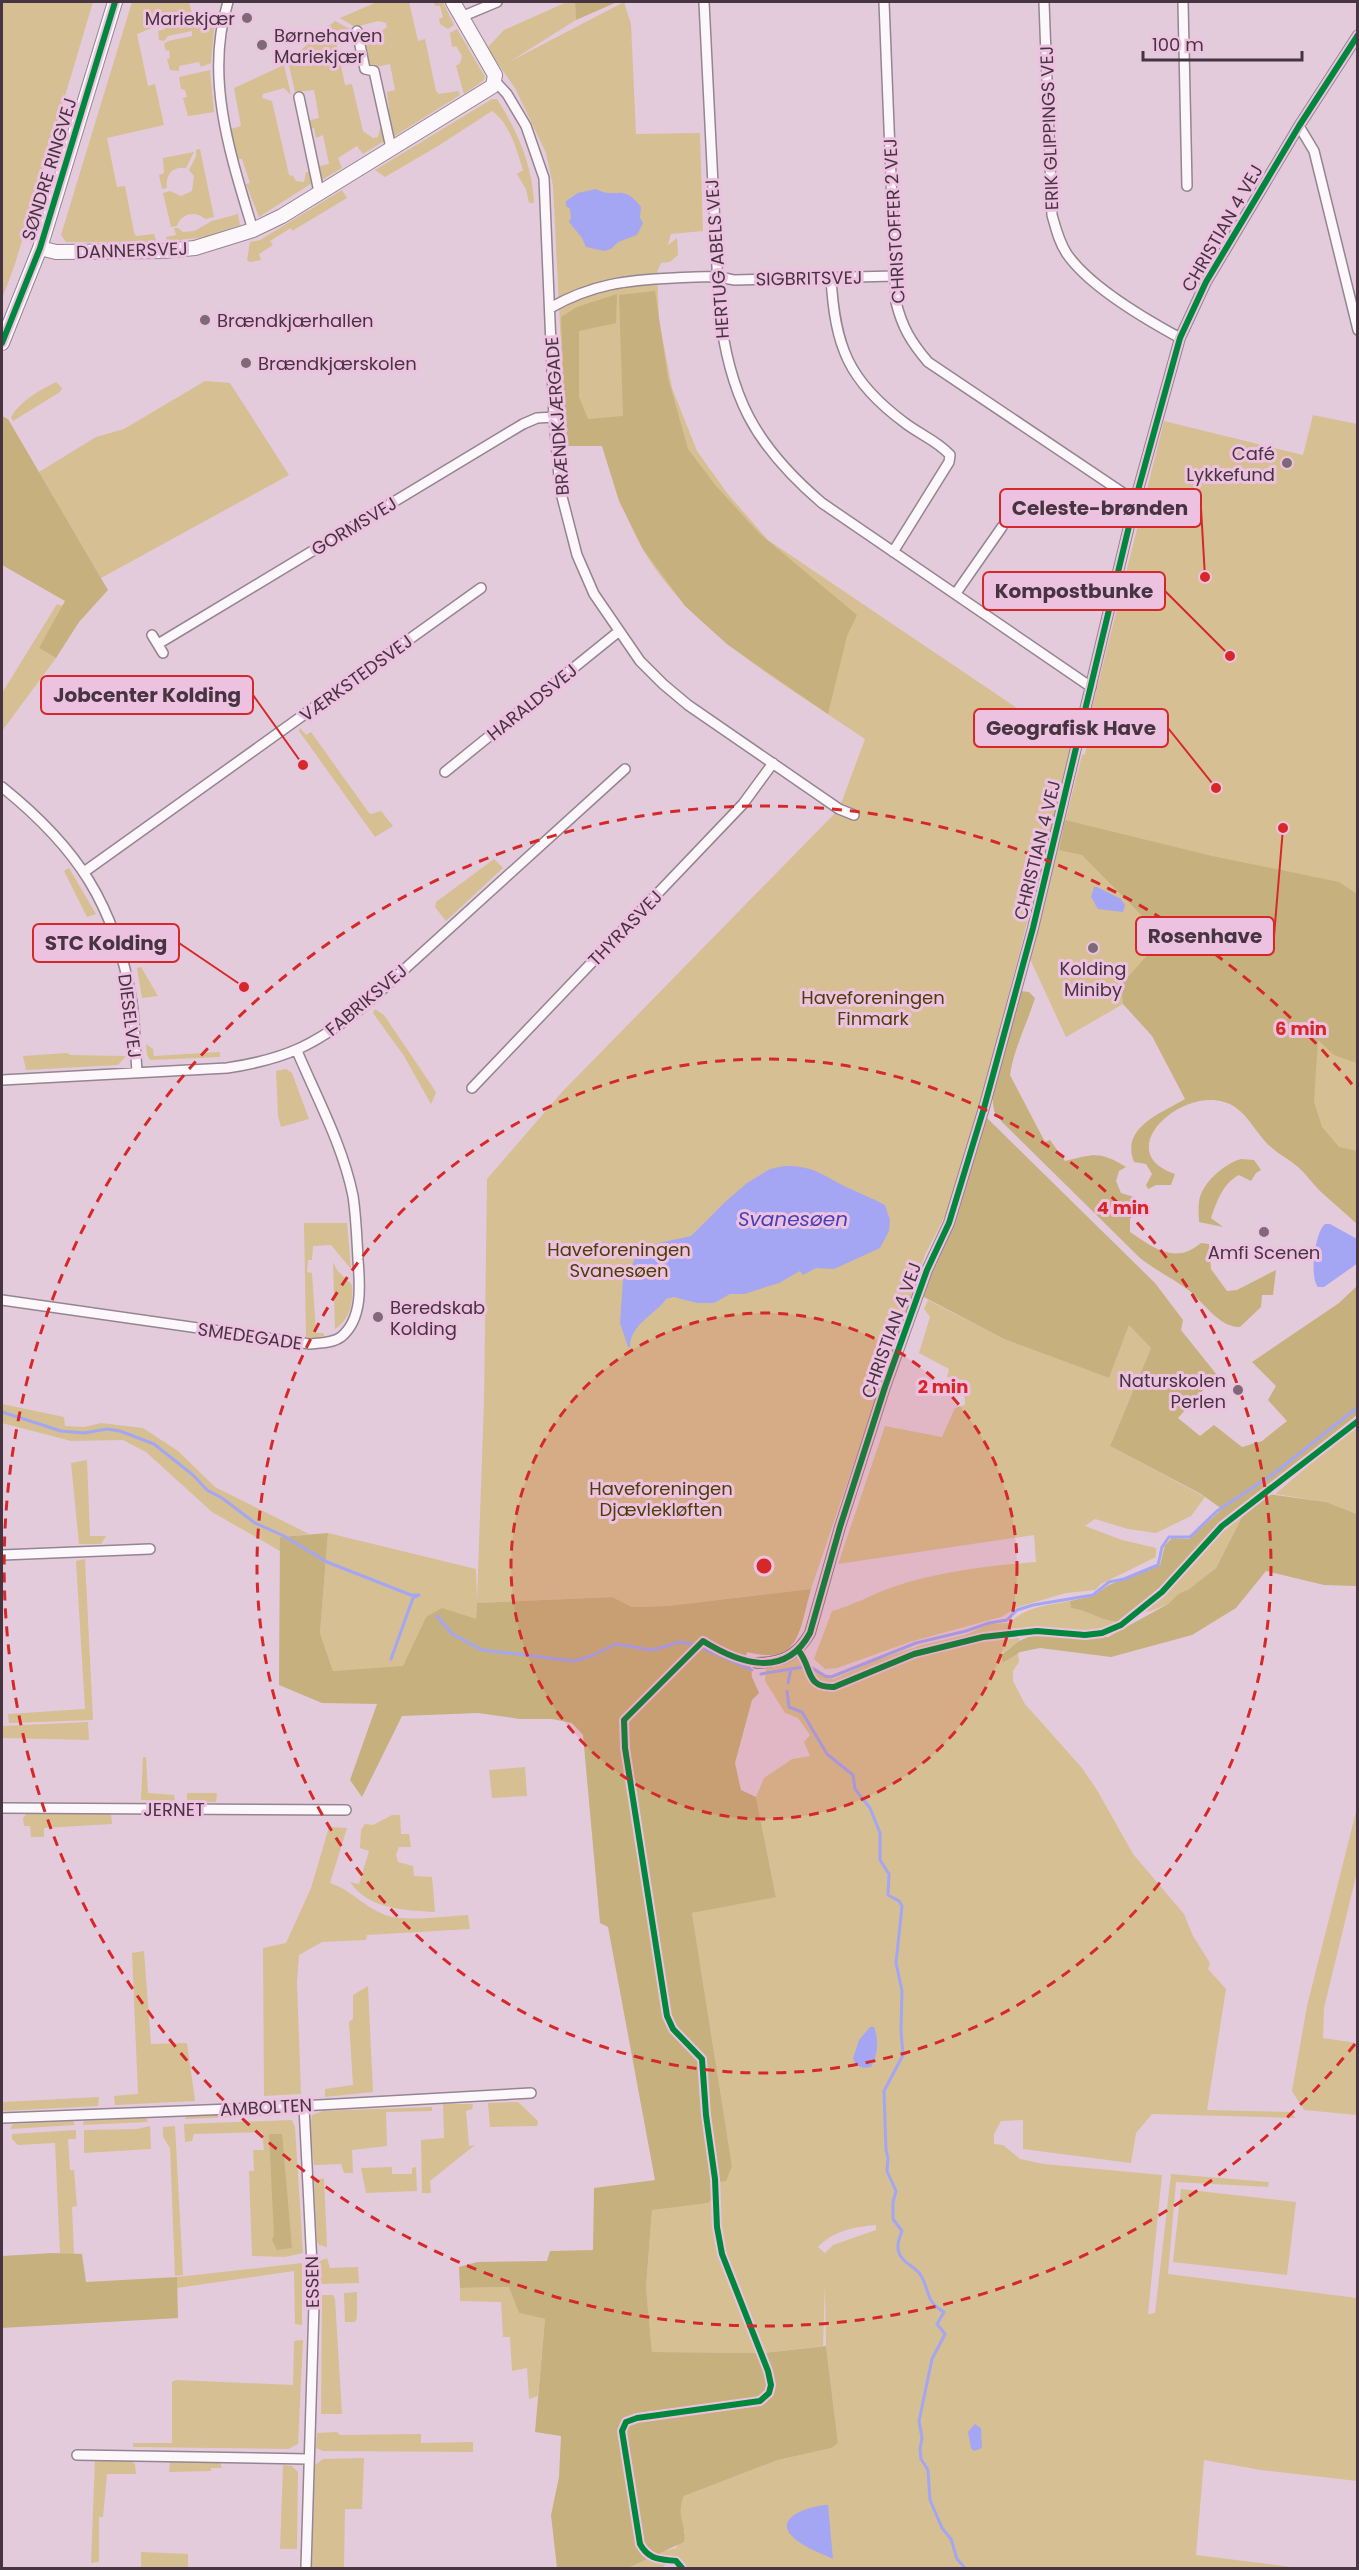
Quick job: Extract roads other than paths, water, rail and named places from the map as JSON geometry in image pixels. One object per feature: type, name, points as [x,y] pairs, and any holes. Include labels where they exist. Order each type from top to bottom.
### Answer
[{"type":"street","name":"SØNDRE RINGVEJ","points":[[2,343],[40,248],[115,2]]},
{"type":"street","points":[[228,2],[219,37],[219,89],[231,157],[253,230]]},
{"type":"street","name":"BRÆNDKJÆRGADE","points":[[453,2],[495,75],[495,81],[507,94],[526,126],[544,178],[554,417],[560,489],[577,555],[594,594],[640,662],[663,684],[688,705],[839,809],[854,815]]},
{"type":"street","points":[[461,17],[497,2]]},
{"type":"street","name":"HERTUG ABELS VEJ","points":[[704,2],[716,276],[723,343],[731,377],[753,426],[765,446],[805,489],[822,503],[1091,687]]},
{"type":"street","name":"CHRISTOFFER 2 VEJ","points":[[884,2],[896,302],[901,322],[910,340],[928,362],[1135,501]]},
{"type":"street","name":"ERIK GLIPPINGS VEJ","points":[[1044,2],[1052,215],[1057,235],[1072,261],[1094,282],[1180,338]]},
{"type":"street","points":[[1183,2],[1187,186]]},
{"type":"street","points":[[357,31],[365,69],[374,71],[392,148]]},
{"type":"street","name":"CHRISTIAN 4 VEJ","points":[[757,1663],[789,1658],[810,1633],[840,1527],[885,1387],[927,1270],[949,1223],[966,1170],[1033,928],[1135,501],[1180,338],[1206,282],[1299,126],[1358,35]]},
{"type":"street","name":"DANNERSVEJ","points":[[40,248],[56,252],[170,251],[215,244],[253,230],[319,192],[489,89],[495,81]]},
{"type":"street","points":[[299,97],[319,192]]},
{"type":"street","points":[[1299,126],[1314,151],[1358,330]]},
{"type":"street","name":"SIGBRITSVEJ","points":[[550,308],[574,294],[625,281],[716,276],[734,280],[895,276]]},
{"type":"street","points":[[831,278],[833,318],[837,334],[852,368],[880,403],[950,454],[949,462],[893,552]]},
{"type":"street","name":"GORMSVEJ","points":[[152,635],[160,649],[523,424],[537,418],[554,417]]},
{"type":"street","points":[[956,593],[1002,527]]},
{"type":"street","name":"VÆRKSTEDSVEJ","points":[[84,872],[481,588]]},
{"type":"street","name":"HARALDSVEJ","points":[[445,772],[618,632]]},
{"type":"street","name":"THYRASVEJ","points":[[472,1088],[743,804],[773,763]]},
{"type":"street","name":"FABRIKSVEJ","points":[[2,1080],[227,1068],[263,1063],[297,1051],[331,1032],[364,1005],[625,769]]},
{"type":"street","name":"DIESELVEJ","points":[[2,787],[44,822],[66,846],[84,872],[112,924],[132,1004],[137,1071]]},
{"type":"street","name":"SMEDEGADE","points":[[2,1300],[310,1344],[328,1343],[341,1337],[355,1317],[359,1304],[360,1276],[352,1196],[336,1141],[297,1051]]},
{"type":"street","points":[[2,1555],[150,1549]]},
{"type":"street","name":"JERNET","points":[[2,1808],[346,1810]]},
{"type":"street","name":"AMBOLTEN","points":[[2,2118],[304,2106],[531,2093]]},
{"type":"street","name":"ESSEN","points":[[304,2106],[314,2305],[306,2568]]},
{"type":"street","points":[[77,2455],[308,2459]]},
{"type":"water","points":[[596,189],[629,195],[641,207],[640,218],[643,223],[637,235],[618,242],[611,249],[604,251],[586,247],[569,222],[570,209],[566,206],[566,201],[578,193]]},
{"type":"water","points":[[1094,887],[1121,899],[1125,905],[1123,912],[1098,909],[1091,897]]},
{"type":"water","name":"Svanesøen","points":[[784,1166],[803,1167],[817,1172],[885,1205],[890,1220],[889,1231],[880,1248],[834,1269],[816,1268],[803,1275],[800,1271],[779,1283],[744,1294],[730,1294],[714,1303],[697,1303],[674,1297],[666,1299],[638,1326],[631,1339],[630,1347],[628,1347],[620,1323],[623,1280],[637,1256],[659,1243],[691,1236],[747,1183],[770,1169]]},
{"type":"water","points":[[1325,1224],[1330,1224],[1357,1239],[1358,1263],[1324,1287],[1318,1287],[1314,1274],[1314,1255],[1318,1236]]},
{"type":"water","points":[[870,2027],[874,2027],[876,2032],[876,2052],[871,2067],[862,2067],[853,2058],[859,2040]]},
{"type":"water","points":[[975,2424],[981,2428],[982,2448],[974,2451],[971,2448],[968,2432]]},
{"type":"water","points":[[828,2505],[833,2559],[801,2543],[787,2529],[787,2523],[791,2517],[814,2507]]},
{"type":"waterway","points":[[761,1674],[809,1666],[831,1677],[916,1643],[1007,1620],[1017,1610],[1033,1605],[1093,1595],[1109,1582],[1124,1579],[1158,1565],[1162,1547],[1169,1537],[1190,1537],[1217,1511],[1272,1475],[1358,1407]]},
{"type":"waterway","points":[[2,1412],[61,1431],[84,1433],[107,1429],[120,1431],[154,1444],[193,1475],[207,1490],[222,1498],[255,1523],[284,1536],[327,1562],[411,1595],[419,1595]]},
{"type":"waterway","points":[[391,1659],[413,1598],[417,1596]]},
{"type":"waterway","points":[[437,1616],[452,1634],[482,1650],[574,1661],[616,1644],[652,1650],[680,1642],[695,1645],[752,1670]]},
{"type":"waterway","points":[[788,1683],[791,1669]]},
{"type":"waterway","points":[[787,1691],[789,1707],[802,1712],[827,1754],[853,1775],[855,1789],[870,1808],[880,1833],[880,1860],[889,1874],[888,1895],[899,1901],[902,1906],[896,1963],[902,1991],[903,2055],[884,2091],[887,2171],[896,2191],[893,2202],[893,2219],[902,2231],[898,2244],[899,2253],[920,2274],[933,2304],[944,2312],[937,2324],[945,2334],[932,2359],[919,2421],[922,2438],[920,2449],[921,2459],[928,2470],[930,2500],[942,2528],[951,2539],[957,2559],[965,2568]]},
{"type":"place","name":"Mariekjær","points":[[247,18]]},
{"type":"place","name":"Børnehaven Mariekjær","points":[[262,45]]},
{"type":"place","name":"Brændkjærhallen","points":[[205,320]]},
{"type":"place","name":"Brændkjærskolen","points":[[246,363]]},
{"type":"place","name":"Café Lykkefund","points":[[1287,463]]},
{"type":"place","name":"Celeste-brønden","points":[[1205,577]]},
{"type":"place","name":"Kompostbunke","points":[[1230,656]]},
{"type":"place","name":"Jobcenter Kolding","points":[[303,765]]},
{"type":"place","name":"Geografisk Have","points":[[1216,788]]},
{"type":"place","name":"Rosenhave","points":[[1283,828]]},
{"type":"place","name":"Kolding Miniby","points":[[1093,948]]},
{"type":"place","name":"STC Kolding","points":[[244,987]]},
{"type":"place","name":"Amfi Scenen","points":[[1264,1232]]},
{"type":"place","name":"Beredskab Kolding","points":[[378,1317]]},
{"type":"place","name":"Naturskolen Perlen","points":[[1238,1390]]},
{"type":"park label","name":"Haveforeningen Finmark","points":[[873,1007]]},
{"type":"park label","name":"Haveforeningen Svanesøen","points":[[619,1259]]},
{"type":"park label","name":"Haveforeningen Djævlekløften","points":[[661,1498]]}]
